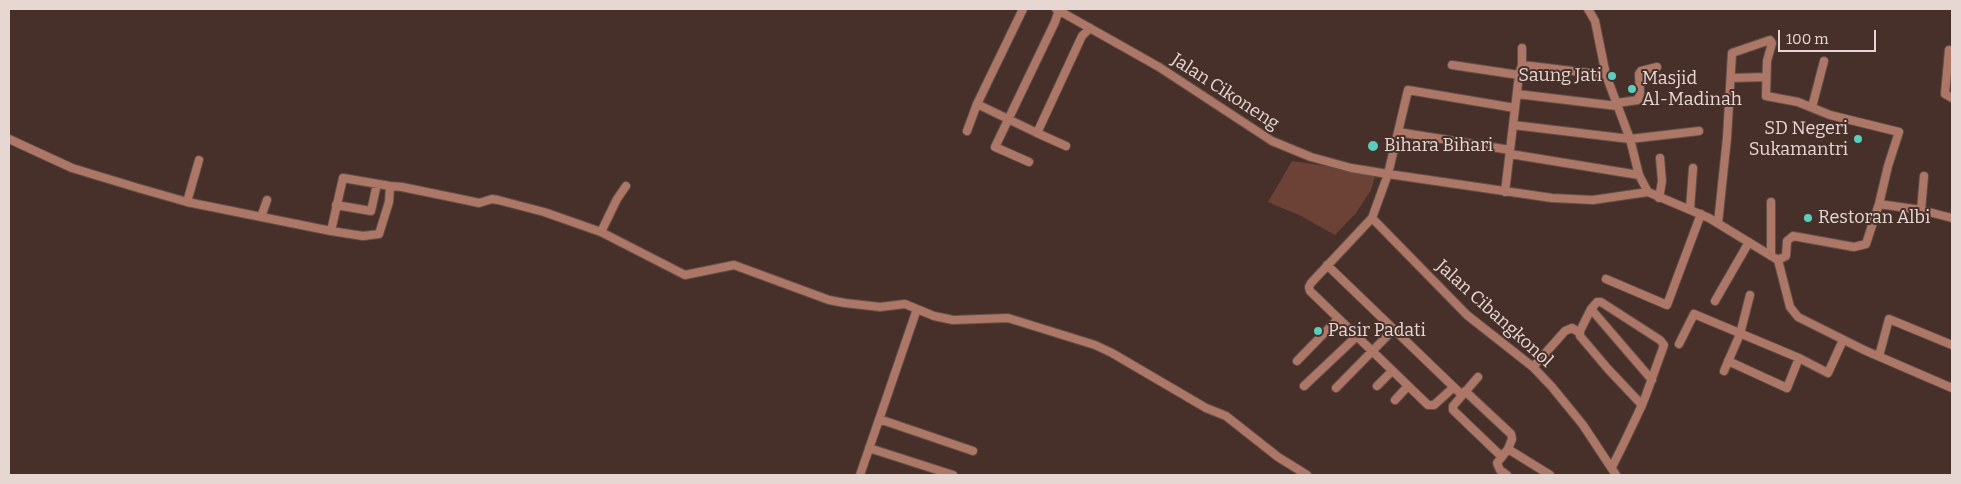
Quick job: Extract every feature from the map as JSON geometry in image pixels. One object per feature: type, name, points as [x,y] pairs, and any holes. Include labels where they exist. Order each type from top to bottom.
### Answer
[{"type":"street","points":[[967,131],[977,104],[1023,9]]},
{"type":"street","points":[[1029,162],[995,147],[1055,22],[1058,9]]},
{"type":"street","name":"Jalan Cikoneng","points":[[1058,9],[1159,67],[1272,141],[1311,157],[1351,168],[1575,200],[1593,200],[1648,192]]},
{"type":"street","points":[[1588,9],[1595,21],[1606,75],[1630,139],[1639,175],[1648,192],[1701,214],[1778,260],[1790,307],[1794,313],[1843,340],[1952,388]]},
{"type":"street","points":[[1037,134],[1082,36],[1090,28]]},
{"type":"street","points":[[1718,223],[1732,53],[1770,40],[1772,43],[1767,61],[1766,96],[1798,102],[1830,115],[1899,132],[1868,242],[1854,247],[1792,236],[1788,241],[1786,256],[1778,260]]},
{"type":"street","points":[[1505,189],[1512,125],[1522,65],[1522,48]]},
{"type":"street","points":[[1949,50],[1945,92],[1946,96],[1952,98]]},
{"type":"street","points":[[1812,107],[1824,61]]},
{"type":"street","points":[[1522,65],[1606,75]]},
{"type":"street","points":[[1452,66],[1519,75]]},
{"type":"street","points":[[1517,94],[1617,105],[1638,100],[1640,93],[1639,74],[1641,71],[1657,68]]},
{"type":"street","points":[[1731,78],[1766,77]]},
{"type":"street","points":[[1454,387],[1432,406],[1408,386],[1338,319],[1310,291],[1309,287],[1327,265],[1372,218],[1388,174],[1408,90],[1515,108]]},
{"type":"street","points":[[977,104],[1037,134],[1066,146]]},
{"type":"street","points":[[1512,125],[1630,139],[1698,131]]},
{"type":"street","points":[[1398,132],[1639,175]]},
{"type":"street","points":[[9,139],[72,168],[187,202],[362,236],[379,234],[389,202],[390,186]]},
{"type":"street","points":[[1659,198],[1662,181],[1660,158]]},
{"type":"street","points":[[187,202],[199,160]]},
{"type":"street","points":[[1690,209],[1693,168]]},
{"type":"street","points":[[1920,210],[1924,176]]},
{"type":"street","points":[[331,231],[343,178],[470,201],[498,200],[544,212],[601,232],[685,275],[734,265],[829,300],[870,307],[905,304],[934,316],[953,320],[1008,318],[1112,353],[1206,408],[1226,416],[1278,457],[1307,475]]},
{"type":"street","points":[[336,204],[371,211],[377,184]]},
{"type":"street","points":[[601,232],[617,199],[626,186]]},
{"type":"street","points":[[261,217],[267,200]]},
{"type":"street","points":[[1770,256],[1771,202]]},
{"type":"street","points":[[1879,204],[1920,210],[1952,218]]},
{"type":"street","points":[[1606,279],[1667,305],[1701,214]]},
{"type":"street","name":"Jalan Cibangkonol","points":[[1372,218],[1467,315],[1533,367],[1552,387],[1583,425],[1616,475]]},
{"type":"street","points":[[1714,301],[1749,242]]},
{"type":"street","points":[[1327,265],[1454,387],[1464,393],[1509,432],[1512,439],[1497,466],[1507,475]]},
{"type":"street","points":[[1724,371],[1740,334],[1750,295]]},
{"type":"street","points":[[1580,333],[1591,309],[1597,302],[1602,302],[1662,342],[1664,348],[1642,405],[1612,467]]},
{"type":"street","points":[[860,475],[917,308]]},
{"type":"street","points":[[1591,309],[1652,380]]},
{"type":"street","points":[[1679,344],[1694,314],[1798,358],[1828,373],[1843,340]]},
{"type":"street","points":[[1297,361],[1338,319]]},
{"type":"street","points":[[1879,356],[1889,319],[1952,345]]},
{"type":"street","points":[[1533,367],[1565,331],[1572,328],[1580,333],[1604,364],[1642,405]]},
{"type":"street","points":[[1336,388],[1393,330]]},
{"type":"street","points":[[1304,386],[1357,336]]},
{"type":"street","points":[[1728,361],[1788,388],[1798,358]]},
{"type":"street","points":[[1377,386],[1392,371]]},
{"type":"street","points":[[1478,377],[1453,406],[1454,412],[1502,457]]},
{"type":"street","points":[[1395,400],[1408,386]]},
{"type":"street","points":[[879,419],[973,451]]},
{"type":"street","points":[[869,448],[952,475]]},
{"type":"street","points":[[1508,449],[1550,475]]},
{"type":"shaded area","points":[[1292,161],[1376,173],[1371,190],[1356,213],[1335,235],[1301,216],[1268,202]]},
{"type":"place","name":"Saung Jati","points":[[1612,76]]},
{"type":"place","name":"Masjid Al-Madinah","points":[[1632,89]]},
{"type":"place","name":"SD Negeri Sukamantri","points":[[1858,139]]},
{"type":"place","name":"Bihara Bihari","points":[[1373,146]]},
{"type":"place","name":"Restoran Albi","points":[[1808,218]]},
{"type":"place","name":"Pasir Padati","points":[[1318,331]]}]
